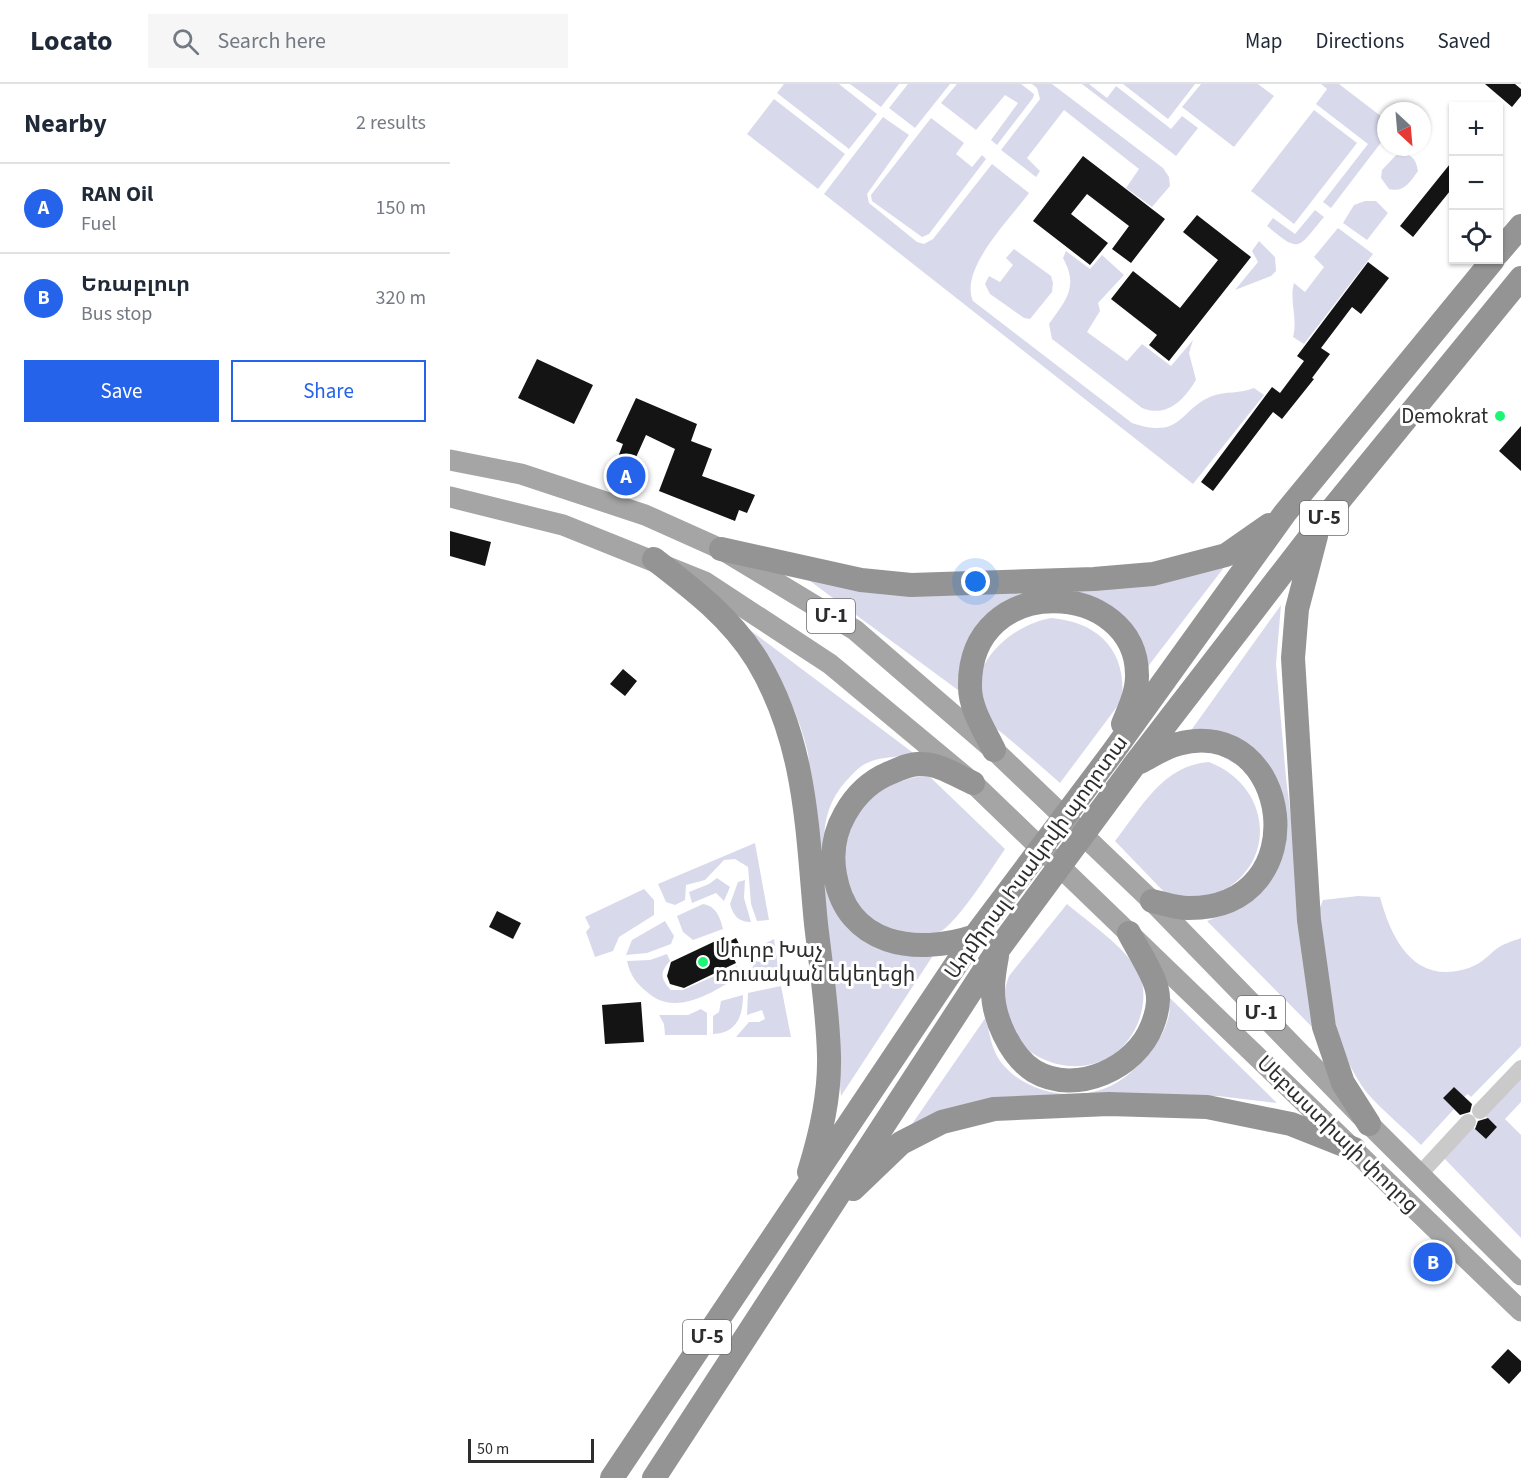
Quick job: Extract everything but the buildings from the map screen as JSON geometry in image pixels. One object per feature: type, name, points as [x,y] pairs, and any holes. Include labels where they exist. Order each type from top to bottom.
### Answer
[{"type":"highway","points":[[1503,247],[1521,226]]},
{"type":"highway","name":"Ադմիրալ Իսակովի պողոտա","points":[[612,1478],[975,936],[1113,752],[1285,513],[1490,264]]},
{"type":"highway","name":"Ադմիրալ Իսակովի պողոտա","points":[[654,1478],[997,951],[1135,764],[1320,524],[1521,278]]},
{"type":"highway","points":[[721,549],[861,580],[911,585],[1094,579],[1153,574],[1226,555],[1285,513]]},
{"type":"highway","points":[[1320,524],[1297,609],[1293,658],[1309,920],[1324,1027],[1343,1083],[1370,1124]]},
{"type":"highway","points":[[654,560],[699,593],[731,624],[757,661],[786,718],[801,768],[829,1056],[824,1123],[802,1197]]},
{"type":"highway","points":[[994,750],[972,704],[970,688],[975,654],[990,630],[1007,614],[1029,603],[1058,600],[1083,605],[1103,616],[1115,626],[1131,648],[1136,662],[1136,686],[1113,752]]},
{"type":"highway","points":[[1135,764],[1177,744],[1218,743],[1249,759],[1260,772],[1274,802],[1277,818],[1275,843],[1267,866],[1258,879],[1237,896],[1213,905],[1187,908],[1152,901]]},
{"type":"highway","points":[[973,783],[932,765],[920,763],[882,776],[864,788],[851,804],[835,838],[833,853],[837,885],[844,905],[870,932],[888,940],[909,945],[949,945],[975,936]]},
{"type":"highway","points":[[997,951],[993,987],[994,1002],[999,1022],[1014,1051],[1034,1071],[1055,1077],[1084,1078],[1119,1066],[1133,1056],[1147,1039],[1157,1015],[1158,990],[1129,933]]},
{"type":"highway","points":[[821,1220],[901,1143],[942,1122],[994,1109],[1109,1104],[1208,1107],[1291,1124],[1354,1149]]},
{"type":"main road","name":"Մ-1","points":[[450,460],[521,474],[645,515],[721,549],[855,630],[994,750],[1152,901]]},
{"type":"main road","name":"Մ-1","points":[[450,497],[563,525],[705,582],[830,664],[973,783],[1129,933]]},
{"type":"main road","name":"Սեբաստիայի փողոց","points":[[1152,901],[1521,1275]]},
{"type":"main road","name":"Սեբաստիայի փողոց","points":[[1129,933],[1521,1311]]},
{"type":"street","points":[[1420,1174],[1521,1068]]},
{"type":"shaded area","points":[[784,84],[839,84],[877,114],[849,149],[777,93]]},
{"type":"shaded area","points":[[850,84],[899,84],[881,107]]},
{"type":"shaded area","points":[[908,84],[950,84],[915,128],[889,108]]},
{"type":"shaded area","points":[[957,84],[1021,84],[1034,94],[997,145],[991,140],[1018,103],[1005,95],[976,130],[941,103]]},
{"type":"shaded area","points":[[1032,84],[1052,84],[1163,168],[1169,177],[1170,186],[1152,207],[1126,188],[1139,169],[1064,110],[1027,158],[1040,171],[1036,177],[1001,150],[1040,99],[1037,88]]},
{"type":"shaded area","points":[[1082,84],[1089,84],[1107,98],[1116,86],[1171,129],[1182,116],[1198,128],[1176,156]]},
{"type":"shaded area","points":[[1123,84],[1195,84],[1168,119]]},
{"type":"shaded area","points":[[1201,84],[1258,84],[1274,96],[1234,147],[1182,107]]},
{"type":"shaded area","points":[[1321,84],[1339,84],[1377,113],[1377,148],[1331,208],[1323,202],[1368,144],[1316,104],[1327,89]]},
{"type":"shaded area","points":[[774,99],[845,154],[818,189],[747,134]]},
{"type":"shaded area","points":[[1314,110],[1357,143],[1294,224],[1251,191]]},
{"type":"shaded area","points":[[883,117],[909,135],[867,194],[869,203],[917,242],[924,244],[933,239],[992,164],[1029,193],[999,230],[980,260],[973,274],[971,288],[973,301],[1132,423],[1161,428],[1171,426],[1212,396],[1254,388],[1264,395],[1193,484],[824,194]]},
{"type":"shaded area","points":[[931,118],[964,143],[956,154],[972,167],[982,155],[986,159],[929,234],[922,237],[872,201],[871,195]]},
{"type":"shaded area","points":[[1395,156],[1410,156],[1416,163],[1418,171],[1403,188],[1394,190],[1389,189],[1381,178],[1382,170]]},
{"type":"shaded area","points":[[1365,201],[1376,201],[1388,213],[1367,240],[1343,223],[1354,205]]},
{"type":"shaded area","points":[[1315,210],[1324,217],[1298,244],[1286,241],[1267,226],[1273,218],[1295,234]]},
{"type":"shaded area","points":[[1338,228],[1373,254],[1304,344],[1293,337],[1294,283],[1305,292],[1324,267],[1314,257]]},
{"type":"shaded area","points":[[1259,241],[1275,257],[1276,271],[1271,276],[1235,290],[1258,262],[1252,251]]},
{"type":"shaded area","points":[[1014,249],[1051,276],[1053,283],[1052,292],[1030,319],[1024,318],[990,294],[985,284],[989,276],[1000,282],[1013,265],[1006,258]]},
{"type":"shaded area","points":[[1066,251],[1090,269],[1102,255],[1124,275],[1098,303],[1100,311],[1087,332],[1127,361],[1142,344],[1171,366],[1193,340],[1189,353],[1196,380],[1174,405],[1159,411],[1142,408],[1052,339],[1049,324],[1065,300],[1070,285],[1068,268],[1063,258]]},
{"type":"shaded area","points":[[1232,557],[1146,669],[1129,629],[1014,601],[962,693],[795,570],[856,587]]},
{"type":"shaded area","points":[[1281,605],[1276,664],[1286,778],[1318,1033],[1207,921],[1233,910],[1256,896],[1274,876],[1280,864],[1285,842],[1279,789],[1187,736]]},
{"type":"shaded area","points":[[1051,618],[1083,626],[1106,642],[1120,667],[1122,683],[1122,700],[1060,783],[990,723],[980,702],[978,685],[982,669],[991,654],[1003,641],[1034,623]]},
{"type":"shaded area","points":[[746,627],[916,755],[878,759],[861,766],[836,795],[825,826],[825,858],[835,907],[934,954],[841,1096],[808,753],[791,702]]},
{"type":"shaded area","points":[[1209,762],[1231,774],[1247,791],[1257,810],[1260,830],[1257,851],[1248,869],[1232,885],[1209,897],[1167,895],[1115,841],[1154,790],[1179,771]]},
{"type":"shaded area","points":[[928,775],[1005,849],[973,896],[944,929],[932,934],[908,934],[892,929],[874,919],[860,906],[850,891],[845,873],[844,855],[847,837],[854,819],[872,796],[894,784]]},
{"type":"shaded area","points":[[755,843],[769,920],[757,921],[751,904],[748,867],[735,859],[724,860],[705,880],[686,885],[685,900],[675,905],[666,902],[658,884]]},
{"type":"shaded area","points":[[717,878],[730,887],[724,901],[716,893],[692,903],[689,892]]},
{"type":"shaded area","points":[[745,880],[744,898],[751,922],[737,917],[730,904],[738,882]]},
{"type":"shaded area","points":[[644,889],[654,900],[654,915],[619,937],[613,951],[595,957],[586,932],[590,927],[585,917]]},
{"type":"shaded area","points":[[1358,896],[1380,897],[1399,944],[1420,965],[1434,971],[1450,972],[1469,968],[1501,946],[1521,938],[1521,1046],[1471,1097],[1468,1094],[1464,1097],[1454,1087],[1443,1098],[1454,1109],[1421,1145],[1368,1094],[1355,1074],[1337,1030],[1319,910],[1323,900]]},
{"type":"shaded area","points":[[703,904],[711,907],[719,916],[723,929],[693,940],[683,932],[677,916]]},
{"type":"shaded area","points":[[1067,904],[1126,954],[1139,973],[1143,991],[1143,1005],[1138,1023],[1121,1048],[1099,1062],[1073,1066],[1048,1061],[1027,1049],[1011,1030],[1004,1005],[1009,976]]},
{"type":"shaded area","points":[[665,921],[674,936],[671,944],[647,953],[626,955],[632,940]]},
{"type":"shaded area","points":[[774,939],[779,974],[756,978],[749,973],[756,961],[764,963],[769,957],[766,952],[758,951],[764,944]]},
{"type":"shaded area","points":[[667,954],[670,961],[664,969],[663,976],[671,990],[683,990],[737,966],[737,977],[704,996],[680,1003],[669,1003],[647,992],[637,982],[627,961],[650,960]]},
{"type":"shaded area","points":[[781,986],[791,1037],[736,1037],[749,1022],[759,1022],[765,1019],[762,1010],[747,1015],[748,993]]},
{"type":"shaded area","points":[[743,995],[742,1010],[737,1022],[728,1030],[713,1034],[713,1016],[719,1012],[721,1001]]},
{"type":"shaded area","points":[[1169,997],[1277,1103],[1218,1096],[1077,1096],[901,1140],[986,1017],[994,1051],[1011,1073],[1024,1082],[1054,1093],[1086,1093],[1116,1083],[1130,1073],[1146,1056],[1159,1040],[1166,1026]]},
{"type":"shaded area","points":[[701,1009],[707,1013],[707,1035],[665,1035],[664,1024],[659,1015],[688,1015]]},
{"type":"shaded area","points":[[1521,1078],[1521,1102],[1505,1119],[1521,1135],[1521,1238],[1443,1157],[1473,1127],[1486,1139],[1497,1127],[1485,1116]]},
{"type":"place","name":"Demokrat","points":[[1500,416]]},
{"type":"place","name":"RAN Oil","points":[[626,476]]},
{"type":"place","name":"Սուրբ Խաչ ռուսական եկեղեցի","points":[[703,962]]},
{"type":"place","name":"Եռաբլուր","points":[[1433,1262]]}]
